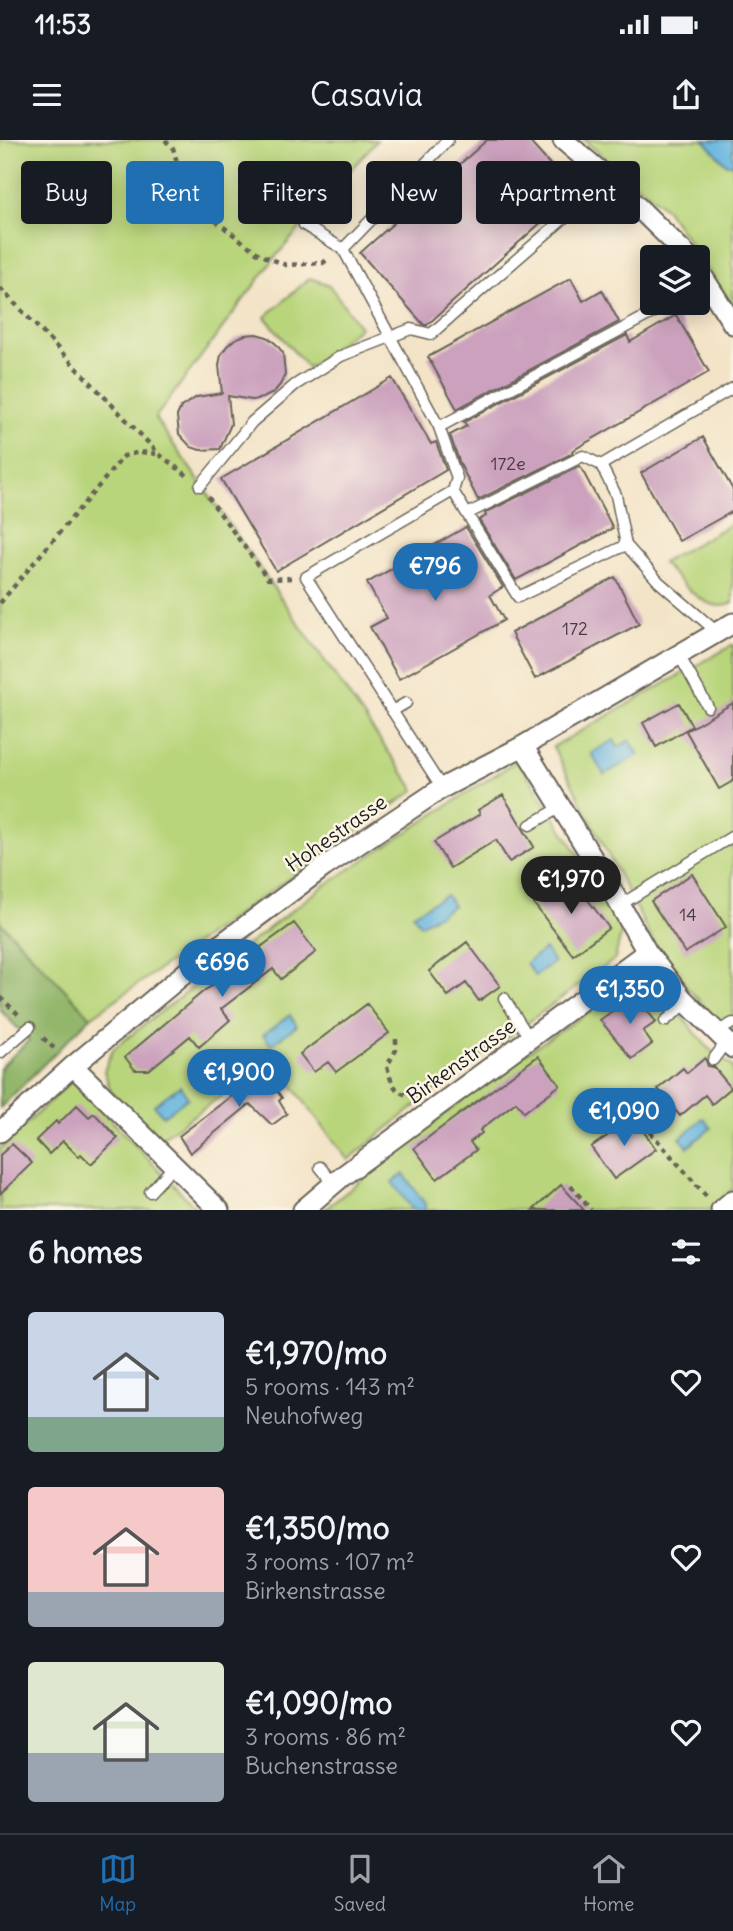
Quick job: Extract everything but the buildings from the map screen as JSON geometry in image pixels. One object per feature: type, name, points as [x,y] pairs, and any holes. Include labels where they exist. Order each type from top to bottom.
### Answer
[{"type":"street","points":[[564,140],[589,161]]},
{"type":"street","points":[[640,209],[677,245]]},
{"type":"street","points":[[710,291],[733,324]]},
{"type":"street","name":"Hohestrasse","points":[[0,1132],[73,1066],[208,954],[324,867],[442,788],[523,746],[725,627]]},
{"type":"street","points":[[523,746],[647,952],[687,1003],[727,1036]]},
{"type":"street","name":"Birkenstrasse","points":[[303,1210],[438,1106],[647,952]]},
{"type":"street","points":[[73,1066],[219,1210]]},
{"type":"street","points":[[716,1205],[733,1200]]},
{"type":"lane","points":[[343,249],[448,140]]},
{"type":"lane","points":[[200,486],[252,422],[295,385],[341,356],[411,329],[431,334],[557,224]]},
{"type":"lane","points":[[304,225],[343,249],[439,427],[457,478],[453,491],[306,577],[442,788]]},
{"type":"lane","points":[[439,427],[649,315]]},
{"type":"lane","points":[[601,465],[733,388]]},
{"type":"lane","points":[[467,514],[583,456],[601,465],[616,495],[626,545],[659,582],[725,627]]},
{"type":"lane","points":[[453,491],[518,597],[626,545]]},
{"type":"lane","points":[[679,654],[708,707]]},
{"type":"lane","points":[[392,711],[406,703]]},
{"type":"lane","points":[[530,825],[561,807]]},
{"type":"lane","points":[[620,905],[733,836]]},
{"type":"lane","points":[[208,954],[225,975]]},
{"type":"lane","points":[[504,998],[530,1038]]},
{"type":"lane","points":[[665,1021],[687,1003]]},
{"type":"lane","points":[[0,1054],[30,1027]]},
{"type":"lane","points":[[713,1060],[727,1036]]},
{"type":"lane","points":[[150,1192],[174,1166]]},
{"type":"lane","points":[[320,1167],[334,1184]]},
{"type":"path","points":[[165,140],[173,148],[187,199],[259,254],[286,265],[323,263],[343,249]]},
{"type":"path","points":[[0,288],[160,454],[200,486],[268,579],[306,577]]},
{"type":"path","points":[[0,603],[124,456],[140,452],[160,454]]},
{"type":"path","points":[[396,1038],[396,1050],[387,1066],[391,1085],[404,1096],[430,1096],[438,1106]]},
{"type":"path","points":[[650,1132],[716,1205]]},
{"type":"path","points":[[571,1186],[591,1210]]},
{"type":"green space","points":[[0,140],[377,140],[352,169],[352,161],[238,161],[238,224],[304,224],[277,255],[155,418],[415,790],[91,1017],[0,922]]},
{"type":"green space","points":[[584,140],[733,140],[733,306],[710,273],[710,245],[691,245],[666,209],[640,187],[640,161],[609,161]]},
{"type":"green space","points":[[310,278],[329,285],[360,327],[308,368],[265,317]]},
{"type":"green space","points":[[733,523],[733,603],[713,605],[694,594],[662,563]]},
{"type":"green space","points":[[733,645],[733,1033],[713,1016],[662,959],[553,747]]},
{"type":"green space","points":[[518,760],[623,925],[615,959],[443,1084],[348,1160],[273,1060],[157,1141],[111,1092],[104,1071],[113,1049],[322,887]]},
{"type":"green space","points":[[0,922],[91,1017],[0,1108],[0,1068],[29,1040],[0,1010]]},
{"type":"green space","points":[[647,974],[709,1049],[733,1067],[733,1189],[710,1210],[324,1210],[496,1073]]},
{"type":"green space","points":[[72,1080],[198,1210],[0,1210],[0,1149]]},
{"type":"water","points":[[704,140],[733,140],[733,165],[725,163]]},
{"type":"water","points":[[614,740],[618,747],[630,740],[639,755],[604,775],[591,753]]},
{"type":"water","points":[[446,895],[453,906],[420,925],[413,914]]},
{"type":"water","points":[[545,949],[554,962],[535,976],[526,963]]},
{"type":"water","points":[[290,1015],[297,1026],[271,1045],[263,1035]]},
{"type":"water","points":[[180,1086],[188,1098],[163,1116],[154,1105]]},
{"type":"water","points":[[703,1118],[711,1128],[688,1147],[680,1138]]},
{"type":"water","points":[[404,1174],[425,1204],[425,1210],[413,1210],[392,1182]]}]
